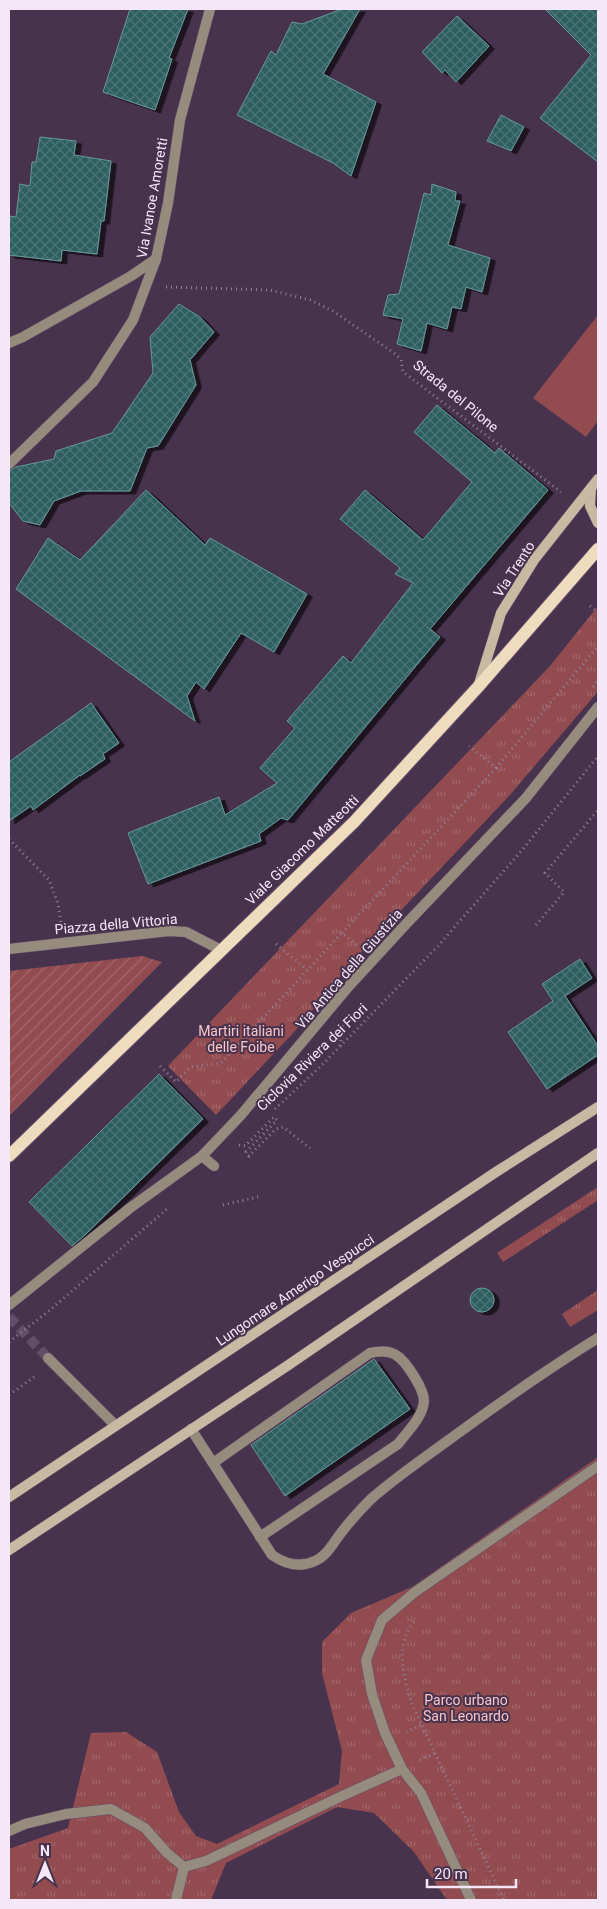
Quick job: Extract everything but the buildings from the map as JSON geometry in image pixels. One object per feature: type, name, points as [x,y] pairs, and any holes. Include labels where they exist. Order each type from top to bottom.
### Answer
[{"type":"main road","name":"Via Trento","points":[[478,687],[502,613],[534,560],[598,479]]},
{"type":"main road","points":[[591,488],[590,506],[598,523]]},
{"type":"main road","name":"Viale Giacomo Matteotti","points":[[9,1156],[354,822],[478,687],[598,549]]},
{"type":"main road","name":"Lungomare Amerigo Vespucci","points":[[9,1497],[496,1172],[598,1107]]},
{"type":"main road","points":[[9,1550],[288,1366],[598,1153]]},
{"type":"street","name":"Via Ivanoe Amoretti","points":[[9,464],[93,382],[133,320],[156,259],[168,203],[180,120],[210,9]]},
{"type":"street","points":[[9,343],[131,276],[156,259]]},
{"type":"street","name":"Via Antica della Giustizia","points":[[9,1305],[130,1208],[202,1156],[241,1115],[406,923],[526,798],[598,707]]},
{"type":"street","name":"Piazza della Vittoria","points":[[9,949],[169,930],[186,932],[221,950]]},
{"type":"street","points":[[202,1156],[214,1166]]},
{"type":"street","points":[[191,1430],[272,1555],[282,1562],[292,1565],[304,1565],[316,1561],[326,1553],[353,1518],[371,1499],[410,1468],[490,1410],[598,1338]]},
{"type":"street","points":[[213,1463],[370,1353],[387,1351],[396,1355],[403,1361],[420,1386],[424,1400],[422,1408],[415,1422],[398,1444],[260,1537]]},
{"type":"street","points":[[51,1361],[115,1425]]},
{"type":"street","points":[[471,1900],[422,1793],[402,1769],[385,1733],[375,1702],[366,1660],[382,1620],[415,1592],[598,1466]]},
{"type":"street","points":[[184,1867],[206,1861],[402,1769]]},
{"type":"street","points":[[9,1831],[26,1824],[66,1814],[111,1809],[145,1828],[167,1853],[184,1867]]},
{"type":"street","points":[[176,1900],[184,1867]]},
{"type":"path","name":"Strada del Pilone","points":[[146,286],[270,290],[310,300],[333,311],[394,353],[401,359],[403,372],[578,505]]},
{"type":"path","points":[[590,606],[598,613]]},
{"type":"path","points":[[160,1066],[176,1082],[190,1067],[221,1063],[496,768],[598,646]]},
{"type":"path","points":[[469,746],[496,768]]},
{"type":"path","name":"Ciclovia Riviera dei Fiori","points":[[272,1112],[322,1065],[438,946],[523,850],[598,756]]},
{"type":"path","points":[[536,925],[564,892],[545,872],[598,810]]},
{"type":"path","points":[[9,839],[49,880],[58,904],[61,927]]},
{"type":"path","points":[[342,932],[358,946],[357,952]]},
{"type":"path","points":[[276,944],[307,970]]},
{"type":"path","points":[[244,1138],[236,1145],[245,1146],[274,1117],[277,1120],[246,1152],[249,1156],[276,1129],[283,1127],[310,1148]]},
{"type":"path","points":[[223,1205],[262,1196]]},
{"type":"path","points":[[9,1342],[50,1310],[169,1207]]},
{"type":"path","points":[[9,1395],[51,1361]]},
{"type":"path","points":[[419,1616],[410,1626],[404,1639],[402,1654],[403,1676],[412,1704],[504,1900]]},
{"type":"green space","points":[[598,315],[598,421],[586,437],[533,398]]},
{"type":"green space","name":"Martiri italiani delle Foibe","points":[[598,606],[598,690],[595,695],[509,796],[356,958],[295,1031],[216,1115],[168,1066],[550,666]]},
{"type":"green space","points":[[142,956],[162,962],[9,1116],[9,971]]},
{"type":"green space","points":[[598,1187],[598,1200],[503,1262],[497,1253]]},
{"type":"green space","points":[[598,1290],[598,1310],[570,1327],[562,1314]]},
{"type":"green space","name":"Parco urbano San Leonardo","points":[[598,1457],[598,1900],[447,1900],[414,1852],[374,1813],[337,1807],[226,1863],[211,1900],[9,1900],[9,1849],[68,1828],[91,1733],[126,1732],[157,1752],[179,1812],[196,1836],[217,1844],[339,1784],[342,1751],[322,1673],[322,1642],[351,1613],[412,1587]]},
{"type":"tunnel","points":[[9,1317],[48,1358]]}]
